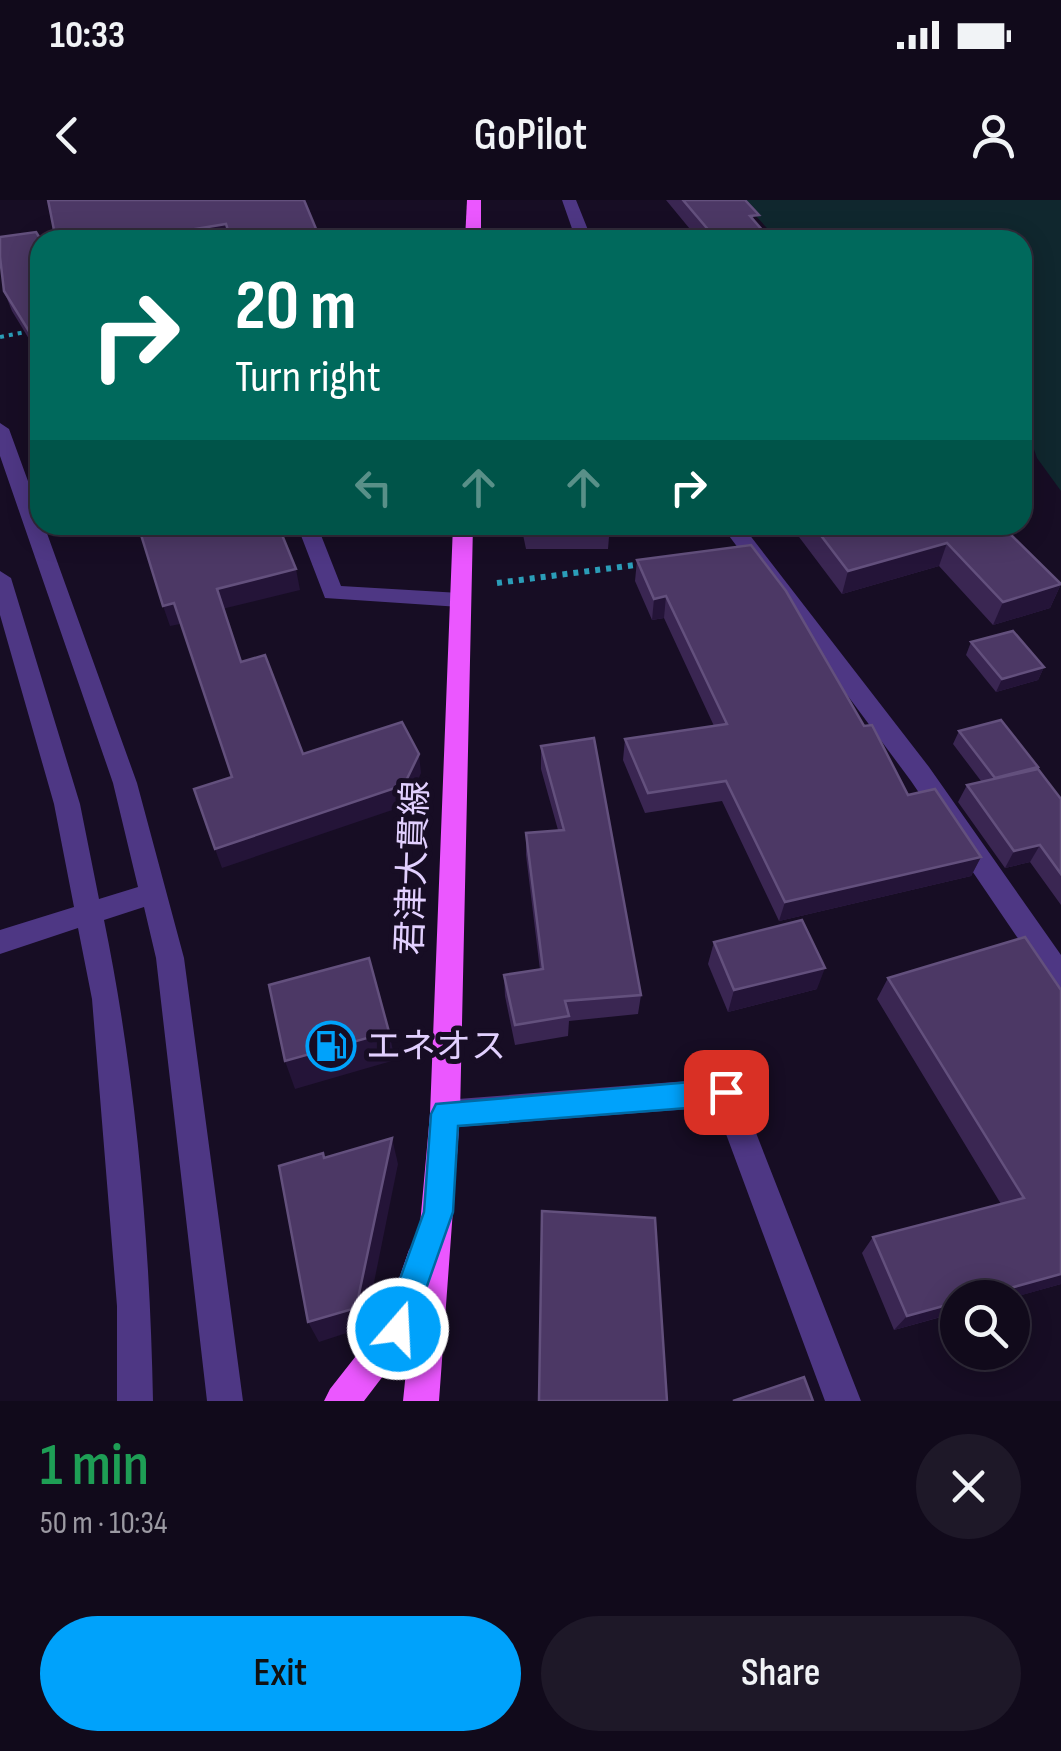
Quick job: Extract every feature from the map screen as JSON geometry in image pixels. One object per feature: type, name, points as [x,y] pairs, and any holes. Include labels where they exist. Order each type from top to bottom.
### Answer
[{"type":"main road","points":[[473,230],[474,200]]},
{"type":"main road","name":"君津大貫線","points":[[421,1401],[445,1114],[463,535]]},
{"type":"main road","name":"君津大貫線","points":[[342,1401],[398,1329],[439,1212]]},
{"type":"street","points":[[569,200],[580,230]]},
{"type":"street","points":[[0,429],[30,513]]},
{"type":"street","points":[[38,535],[126,783],[175,979],[225,1401]]},
{"type":"street","points":[[310,535],[333,592],[460,594]]},
{"type":"street","points":[[739,535],[920,774],[1061,978]]},
{"type":"street","points":[[0,578],[66,804],[106,998],[134,1306],[135,1401]]},
{"type":"street","points":[[0,942],[153,893]]},
{"type":"street","points":[[445,1114],[726,1092],[843,1401]]},
{"type":"path","points":[[0,336],[30,332]]},
{"type":"path","points":[[460,594],[650,564]]},
{"type":"shaded area","points":[[741,200],[1061,200],[1061,491],[1037,458],[1032,444],[1032,230],[769,230]]},
{"type":"building","points":[[48,200],[304,200],[316,230],[228,230],[226,224],[190,230],[54,230]]},
{"type":"building","points":[[683,200],[745,200],[759,215],[750,216],[762,230],[708,230]]},
{"type":"building","points":[[30,233],[30,333],[4,291],[0,237]]},
{"type":"building","points":[[141,535],[282,535],[296,569],[217,589],[241,662],[265,655],[303,754],[402,722],[419,754],[404,785],[215,849],[194,789],[232,777],[174,603],[163,606]]},
{"type":"building","points":[[821,535],[1011,535],[1061,584],[1003,602],[947,543],[848,571]]},
{"type":"building","points":[[751,545],[786,591],[864,726],[872,725],[908,795],[935,789],[981,857],[785,902],[726,781],[648,793],[625,739],[727,724],[666,596],[654,599],[637,560]]},
{"type":"building","points":[[1013,631],[1044,667],[1002,679],[971,642]]},
{"type":"building","points":[[1001,720],[1038,767],[995,778],[959,731]]},
{"type":"building","points":[[594,738],[641,995],[565,1001],[569,1016],[515,1025],[504,975],[543,969],[526,833],[564,830],[541,746]]},
{"type":"building","points":[[1038,769],[1061,799],[1061,874],[1040,845],[1014,851],[967,785]]},
{"type":"building","points":[[802,920],[825,968],[734,990],[714,942]]},
{"type":"building","points":[[1025,937],[1061,990],[1061,1274],[1030,1283],[940,1280],[940,1307],[907,1316],[873,1237],[1024,1198],[888,978]]},
{"type":"building","points":[[369,958],[389,1032],[285,1061],[269,985]]},
{"type":"building","points":[[392,1138],[356,1308],[308,1322],[279,1166],[323,1153],[324,1158]]},
{"type":"building","points":[[542,1211],[655,1218],[667,1401],[539,1401]]},
{"type":"building","points":[[804,1377],[813,1401],[733,1401]]},
{"type":"place","name":"エネオス","points":[[331,1046]]},
{"type":"route","points":[[398,1329],[439,1212],[445,1114],[726,1092]]}]
